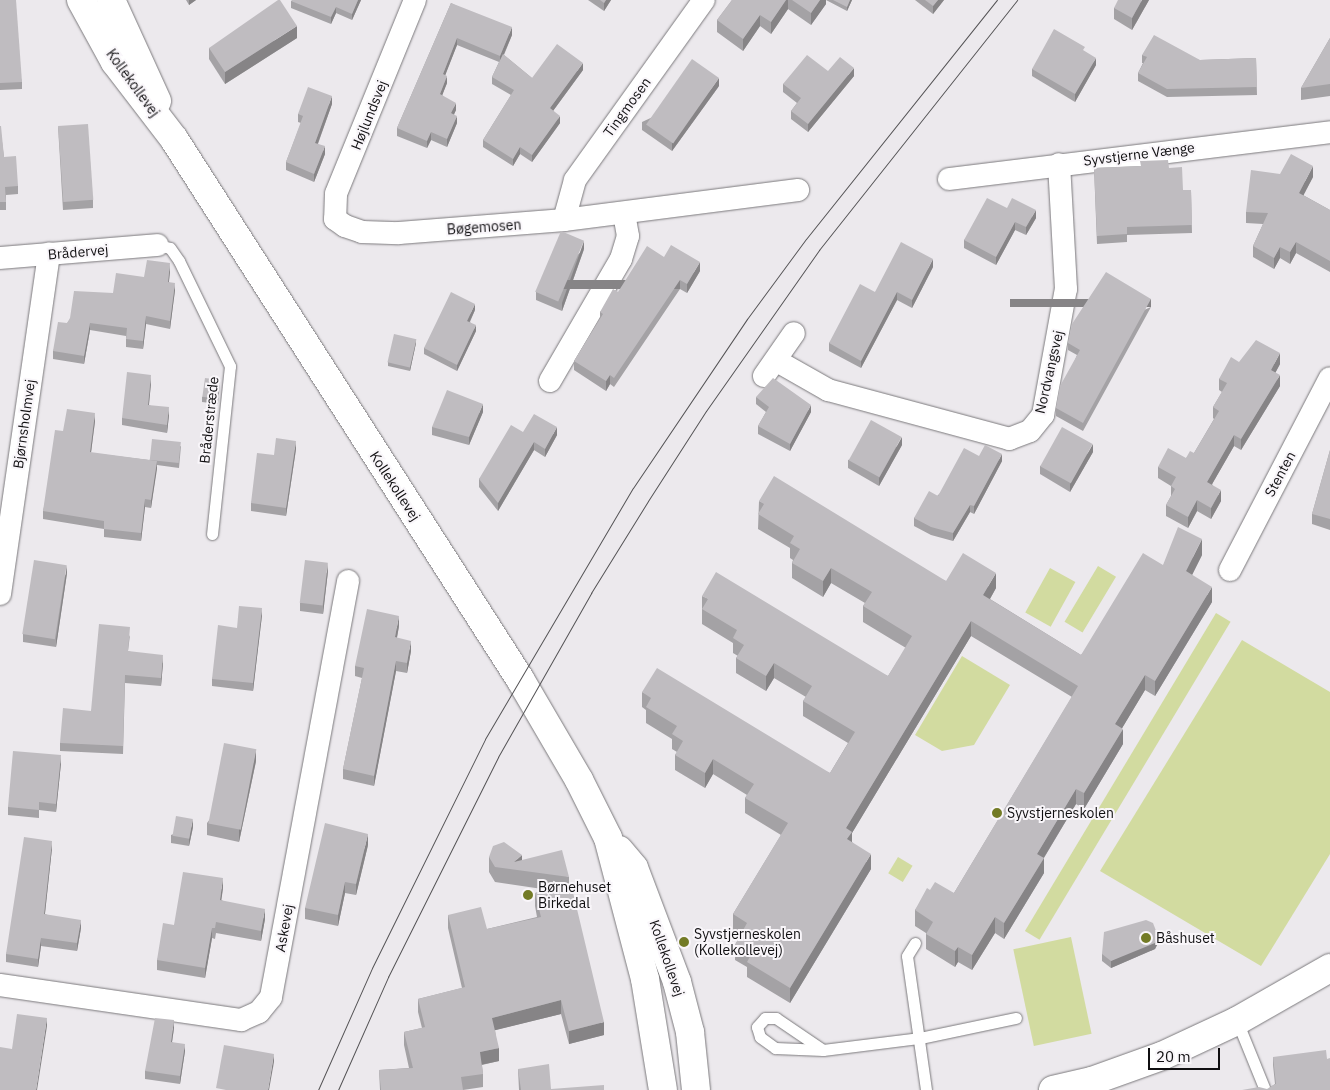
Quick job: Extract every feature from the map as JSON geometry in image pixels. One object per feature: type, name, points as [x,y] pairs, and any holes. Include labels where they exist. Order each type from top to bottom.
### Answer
[{"type":"street","name":"Kollekollevej","points":[[81,0],[115,62],[174,139],[520,680],[579,780],[608,838],[645,979],[663,1090]]},
{"type":"street","name":"Kollekollevej","points":[[111,0],[174,139]]},
{"type":"street","name":"Højlundsvej","points":[[345,226],[334,219],[336,194],[414,0]]},
{"type":"street","name":"Tingmosen","points":[[564,220],[575,180],[704,0]]},
{"type":"street","name":"Syvstjerne Vænge","points":[[949,179],[1330,132]]},
{"type":"street","name":"Nordvangsvej","points":[[794,334],[771,369],[828,390],[1009,439],[1030,431],[1042,415],[1066,290],[1060,164]]},
{"type":"street","name":"Bøgemosen","points":[[345,226],[362,232],[399,233],[564,220],[624,214],[798,190]]},
{"type":"street","points":[[550,381],[621,259],[628,236],[624,214]]},
{"type":"street","name":"Brådervej","points":[[0,258],[157,244]]},
{"type":"street","name":"Bjørnsholmvej","points":[[0,594],[48,254]]},
{"type":"street","name":"Stenten","points":[[1230,570],[1330,378]]},
{"type":"street","name":"Askevej","points":[[0,984],[241,1020],[259,1012],[271,997],[348,581]]},
{"type":"street","name":"Kollekollevej","points":[[608,838],[634,868],[677,982],[690,1032],[696,1090]]},
{"type":"street","points":[[1053,1090],[1092,1081],[1162,1056],[1237,1021],[1330,968]]},
{"type":"lane","name":"Bråderstræde","points":[[157,244],[170,248],[178,261],[230,366],[212,534]]},
{"type":"lane","points":[[915,943],[907,956],[926,1090]]},
{"type":"lane","points":[[823,1050],[776,1018],[765,1018],[757,1027],[760,1037],[775,1048],[823,1050],[920,1038],[1016,1018]]},
{"type":"lane","points":[[1237,1021],[1265,1090]]},
{"type":"green space","points":[[1098,566],[1116,577],[1083,633],[1065,622]]},
{"type":"green space","points":[[1050,568],[1075,582],[1051,627],[1025,613]]},
{"type":"green space","points":[[1216,613],[1231,622],[1039,940],[1025,931]]},
{"type":"green space","points":[[1242,640],[1330,692],[1330,854],[1261,966],[1100,871]]},
{"type":"green space","points":[[962,656],[1010,685],[974,745],[942,751],[915,735]]},
{"type":"green space","points":[[898,857],[913,866],[903,882],[888,873]]},
{"type":"green space","points":[[1071,937],[1092,1034],[1034,1046],[1013,949]]},
{"type":"building","points":[[0,0],[16,0],[22,82],[0,83]]},
{"type":"building","points":[[280,0],[297,26],[225,72],[209,48]]},
{"type":"building","points":[[292,0],[358,0],[352,14],[336,7],[331,17]]},
{"type":"building","points":[[732,0],[786,0],[771,22],[760,15],[743,39],[717,20]]},
{"type":"building","points":[[792,0],[820,0],[811,13]]},
{"type":"building","points":[[833,0],[850,0],[847,7]]},
{"type":"building","points":[[925,0],[938,0],[933,6]]},
{"type":"building","points":[[1118,0],[1142,0],[1132,18],[1114,8]]},
{"type":"building","points":[[451,3],[512,27],[500,56],[457,38],[443,74],[447,76],[440,94],[456,103],[451,113],[457,116],[447,139],[431,132],[427,141],[397,128]]},
{"type":"building","points":[[1054,29],[1085,47],[1083,50],[1096,58],[1075,94],[1032,69]]},
{"type":"building","points":[[1154,35],[1200,60],[1256,58],[1257,87],[1167,89],[1138,73],[1147,57],[1142,55]]},
{"type":"building","points":[[1330,38],[1330,84],[1301,88]]},
{"type":"building","points":[[557,44],[583,63],[550,108],[560,116],[532,155],[520,147],[513,159],[483,140],[514,90],[492,77],[503,54],[532,78]]},
{"type":"building","points":[[807,55],[828,71],[840,57],[854,68],[808,124],[791,111],[801,98],[783,84]]},
{"type":"building","points":[[692,59],[719,78],[673,143],[646,125]]},
{"type":"building","points":[[308,87],[332,96],[315,143],[325,146],[314,174],[286,162],[303,116],[298,114]]},
{"type":"building","points":[[88,124],[93,200],[63,202],[58,126]]},
{"type":"building","points":[[0,126],[4,157],[16,156],[18,186],[5,187],[6,202],[0,202]]},
{"type":"building","points":[[1291,154],[1313,166],[1299,193],[1330,210],[1330,261],[1296,242],[1290,252],[1280,247],[1274,258],[1253,246],[1268,213],[1246,212],[1251,170],[1280,174]]},
{"type":"building","points":[[1168,160],[1169,168],[1182,167],[1183,190],[1191,190],[1192,225],[1127,227],[1127,234],[1097,236],[1094,168],[1141,166],[1140,161]]},
{"type":"building","points":[[987,198],[1007,208],[1012,198],[1036,210],[1026,227],[1015,222],[996,257],[964,240]]},
{"type":"building","points":[[561,231],[584,241],[558,302],[535,292]]},
{"type":"building","points":[[901,242],[933,259],[912,300],[897,292],[861,361],[829,343],[860,284],[875,292]]},
{"type":"building","points":[[671,245],[700,262],[687,284],[680,280],[614,378],[610,375],[606,381],[574,361],[603,314],[600,312],[613,289],[618,292],[647,246],[664,257]]},
{"type":"building","points":[[147,260],[170,263],[168,282],[175,283],[170,321],[146,316],[143,341],[126,339],[127,328],[90,323],[84,356],[53,351],[58,322],[67,323],[70,318],[74,291],[113,293],[116,273],[144,277]]},
{"type":"building","points":[[1106,272],[1151,299],[1083,423],[1056,408],[1060,386],[1080,350],[1068,343],[1072,324]]},
{"type":"building","points":[[451,292],[475,304],[467,321],[476,325],[457,365],[424,348]]},
{"type":"building","points":[[394,334],[416,339],[410,367],[387,362]]},
{"type":"building","points":[[1256,340],[1280,353],[1271,370],[1280,375],[1241,439],[1234,435],[1207,482],[1221,490],[1211,508],[1197,500],[1188,517],[1166,505],[1175,489],[1171,486],[1176,477],[1158,467],[1168,448],[1186,458],[1190,451],[1194,453],[1219,411],[1213,407],[1227,383],[1219,379],[1231,357],[1239,362]]},
{"type":"building","points":[[127,372],[151,375],[148,405],[169,407],[167,425],[122,418]]},
{"type":"building","points":[[205,378],[220,380],[217,399],[202,397]]},
{"type":"building","points":[[773,378],[811,405],[790,444],[758,426],[769,407],[756,397]]},
{"type":"building","points":[[447,390],[483,404],[469,437],[432,427]]},
{"type":"building","points":[[67,409],[95,413],[90,452],[157,461],[151,500],[145,499],[141,533],[104,529],[104,521],[43,511],[55,430],[63,431]]},
{"type":"building","points":[[534,414],[557,427],[545,449],[534,442],[498,503],[479,479],[511,425],[523,432]]},
{"type":"building","points":[[871,420],[902,437],[879,477],[849,460]]},
{"type":"building","points":[[1062,427],[1093,444],[1071,483],[1040,466]]},
{"type":"building","points":[[276,438],[296,441],[286,508],[251,503],[257,453],[274,455]]},
{"type":"building","points":[[152,439],[181,442],[179,463],[150,460]]},
{"type":"building","points":[[985,445],[1002,454],[974,506],[970,505],[953,533],[931,527],[914,518],[929,491],[938,496],[964,448],[979,456]]},
{"type":"building","points":[[1330,450],[1330,519],[1312,514]]},
{"type":"building","points":[[774,476],[946,581],[963,553],[996,573],[983,595],[1081,655],[1143,553],[1163,565],[1178,527],[1202,539],[1186,571],[1212,587],[1155,681],[1145,675],[1115,724],[1123,729],[1084,793],[1076,789],[1037,854],[1044,858],[1004,923],[995,917],[972,955],[958,947],[955,951],[926,934],[933,922],[915,910],[927,888],[930,890],[935,882],[954,893],[1078,686],[971,621],[846,828],[852,832],[847,839],[871,854],[790,988],[747,962],[751,955],[735,945],[747,923],[733,914],[788,823],[745,798],[754,784],[713,759],[705,773],[675,755],[683,741],[672,734],[677,726],[646,707],[651,698],[642,692],[657,668],[830,773],[855,732],[803,701],[812,686],[774,663],[766,676],[736,658],[744,645],[733,638],[737,630],[702,609],[708,599],[702,596],[716,572],[888,676],[912,636],[863,606],[872,592],[831,568],[823,581],[792,563],[800,549],[790,543],[794,536],[758,514],[764,504],[759,501]]},
{"type":"building","points":[[34,560],[67,565],[55,639],[22,634]]},
{"type":"building","points":[[305,560],[328,563],[323,605],[300,603]]},
{"type":"building","points":[[239,606],[262,608],[253,683],[212,679],[218,625],[237,628]]},
{"type":"building","points":[[367,609],[399,616],[395,637],[411,641],[407,663],[396,661],[374,776],[343,769],[364,668],[355,666]]},
{"type":"building","points":[[99,624],[130,627],[128,651],[163,655],[161,678],[125,675],[123,746],[60,743],[63,708],[91,711]]},
{"type":"building","points":[[224,743],[256,749],[241,830],[208,823]]},
{"type":"building","points":[[13,751],[61,755],[56,804],[39,802],[39,810],[8,807]]},
{"type":"building","points":[[176,816],[193,819],[189,839],[173,836]]},
{"type":"building","points":[[325,823],[368,834],[356,884],[345,882],[338,915],[305,908]]},
{"type":"building","points":[[24,837],[52,841],[44,914],[81,920],[77,943],[41,938],[38,959],[6,954]]},
{"type":"building","points":[[504,842],[522,855],[514,862],[562,850],[569,877],[495,867],[489,857],[493,846]]},
{"type":"building","points":[[183,872],[223,878],[220,900],[265,909],[261,931],[216,922],[215,928],[212,928],[205,968],[157,960],[163,923],[174,925]]},
{"type":"building","points":[[571,884],[604,1022],[569,1031],[561,1000],[492,1018],[499,1048],[480,1052],[483,1074],[461,1077],[463,1090],[381,1090],[379,1070],[413,1068],[404,1032],[425,1027],[418,999],[465,987],[448,915],[481,907],[487,929],[541,917],[535,893]]},
{"type":"building","points":[[1146,920],[1153,923],[1158,936],[1155,943],[1111,961],[1102,954],[1104,932]]},
{"type":"building","points":[[17,1014],[47,1018],[36,1090],[0,1090],[0,1047],[12,1049]]},
{"type":"building","points":[[155,1018],[174,1020],[171,1042],[185,1044],[180,1076],[145,1071]]},
{"type":"building","points":[[224,1045],[274,1054],[268,1090],[226,1090],[216,1088]]},
{"type":"building","points":[[1326,1050],[1327,1059],[1330,1058],[1330,1090],[1242,1090],[1259,1087],[1267,1089],[1276,1084],[1273,1057]]},
{"type":"building","points":[[549,1064],[551,1089],[604,1085],[604,1090],[521,1090],[518,1069]]},
{"type":"tram line","points":[[318,1090],[372,968],[485,739],[633,488],[747,319],[806,239],[997,0]]},
{"type":"tram line","points":[[338,1090],[388,977],[498,757],[591,593],[648,501],[706,411],[819,250],[1017,0]]},
{"type":"place","name":"Syvstjerneskolen","points":[[997,813]]},
{"type":"place","name":"Børnehuset Birkedal","points":[[528,895]]},
{"type":"place","name":"Båshuset","points":[[1146,938]]},
{"type":"place","name":"Syvstjerneskolen (Kollekollevej)","points":[[684,942]]}]
